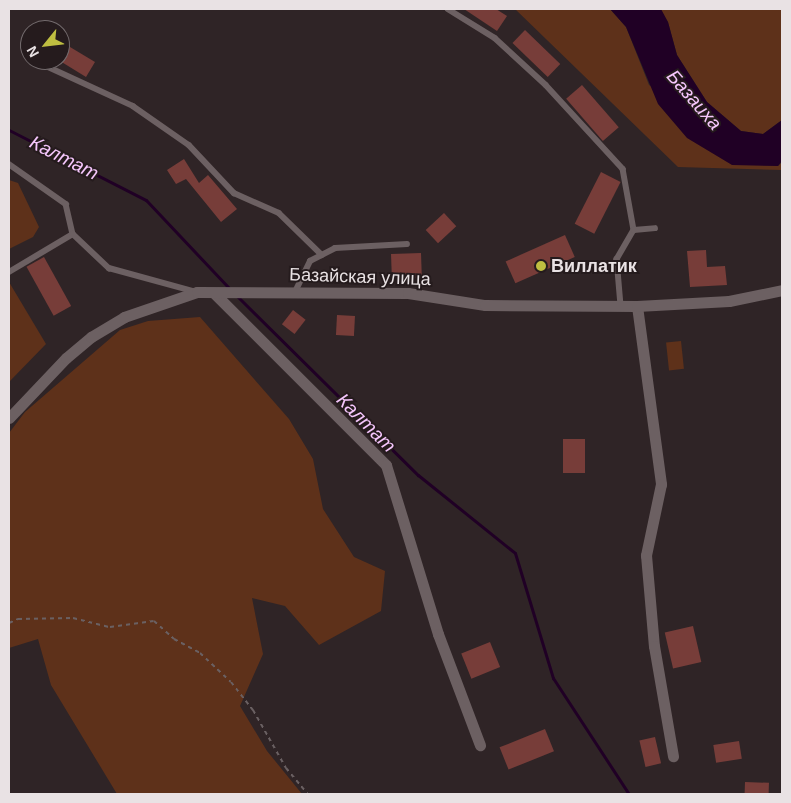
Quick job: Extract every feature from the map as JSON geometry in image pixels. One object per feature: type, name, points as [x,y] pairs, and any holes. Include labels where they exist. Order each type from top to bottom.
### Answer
[{"type":"street","name":"Базайская улица","points":[[9,418],[60,364],[91,337],[124,317],[198,292],[408,293],[485,305],[637,306],[729,301],[782,290]]},
{"type":"street","points":[[769,292],[782,298]]},
{"type":"street","points":[[218,293],[386,465],[438,634],[480,745]]},
{"type":"street","points":[[637,306],[662,484],[646,555],[654,646],[672,756]]},
{"type":"lane","points":[[448,9],[495,38],[532,72],[623,169],[634,230],[617,260],[621,306]]},
{"type":"lane","points":[[55,70],[132,106],[189,145],[234,193],[279,213],[322,255]]},
{"type":"lane","points":[[9,164],[66,204],[73,234],[109,268],[198,292]]},
{"type":"lane","points":[[634,230],[655,228]]},
{"type":"lane","points":[[9,272],[73,234]]},
{"type":"lane","points":[[295,292],[310,260],[335,248],[407,244]]},
{"type":"path","points":[[9,624],[18,618],[73,618],[110,627],[154,621],[174,640],[200,652],[231,682],[253,710],[286,768],[308,794]]},
{"type":"shaded area","points":[[515,9],[610,9],[626,27],[649,85],[778,166],[782,162],[782,170],[678,167]]},
{"type":"shaded area","points":[[659,9],[782,9],[782,120],[763,134],[741,131],[707,102],[677,55],[668,22]]},
{"type":"shaded area","points":[[9,180],[18,183],[39,227],[33,237],[9,249]]},
{"type":"shaded area","points":[[9,282],[46,344],[9,382]]},
{"type":"shaded area","points":[[200,317],[289,419],[313,459],[323,509],[354,557],[385,571],[381,611],[319,645],[285,606],[252,598],[263,654],[240,706],[267,751],[302,794],[117,794],[51,685],[38,639],[9,648],[9,433],[25,412],[120,330],[148,321]]},
{"type":"shaded area","points":[[681,341],[684,369],[669,370],[666,343]]},
{"type":"water","name":"Базаиха","points":[[610,9],[661,9],[668,22],[677,55],[707,102],[741,131],[763,134],[782,120],[782,161],[778,166],[732,165],[687,138],[658,104],[626,27]]},
{"type":"building","points":[[464,9],[496,9],[507,16],[497,31]]},
{"type":"building","points":[[525,30],[560,64],[548,77],[512,43]]},
{"type":"building","points":[[70,47],[95,62],[86,77],[70,67]]},
{"type":"building","points":[[582,85],[619,127],[603,141],[566,99]]},
{"type":"building","points":[[184,159],[199,183],[208,175],[237,209],[221,222],[186,179],[176,184],[167,170]]},
{"type":"building","points":[[601,172],[621,182],[594,234],[575,224]]},
{"type":"building","points":[[444,213],[456,226],[438,243],[426,230]]},
{"type":"building","points":[[565,235],[575,257],[515,283],[506,261]]},
{"type":"building","points":[[706,250],[707,267],[725,266],[727,285],[690,287],[687,251]]},
{"type":"building","points":[[421,253],[422,278],[392,279],[391,254]]},
{"type":"building","points":[[44,257],[71,306],[54,316],[27,267]]},
{"type":"building","points":[[293,310],[306,320],[295,334],[282,324]]},
{"type":"building","points":[[337,315],[355,316],[354,336],[336,335]]},
{"type":"building","points":[[563,439],[585,439],[585,473],[563,473]]},
{"type":"building","points":[[693,626],[701,662],[673,669],[665,633]]},
{"type":"building","points":[[490,642],[500,667],[471,679],[461,654]]},
{"type":"building","points":[[545,729],[554,751],[509,770],[500,747]]},
{"type":"building","points":[[655,737],[661,763],[645,767],[639,741]]},
{"type":"building","points":[[739,741],[742,759],[716,763],[713,745]]},
{"type":"building","points":[[745,782],[769,783],[769,794],[745,794]]},
{"type":"waterway","name":"Калтат","points":[[9,130],[146,200],[230,289]]},
{"type":"waterway","name":"Калтат","points":[[236,295],[418,475],[515,553],[553,678],[629,794]]},
{"type":"place","name":"Виллатик","points":[[541,266]]}]
